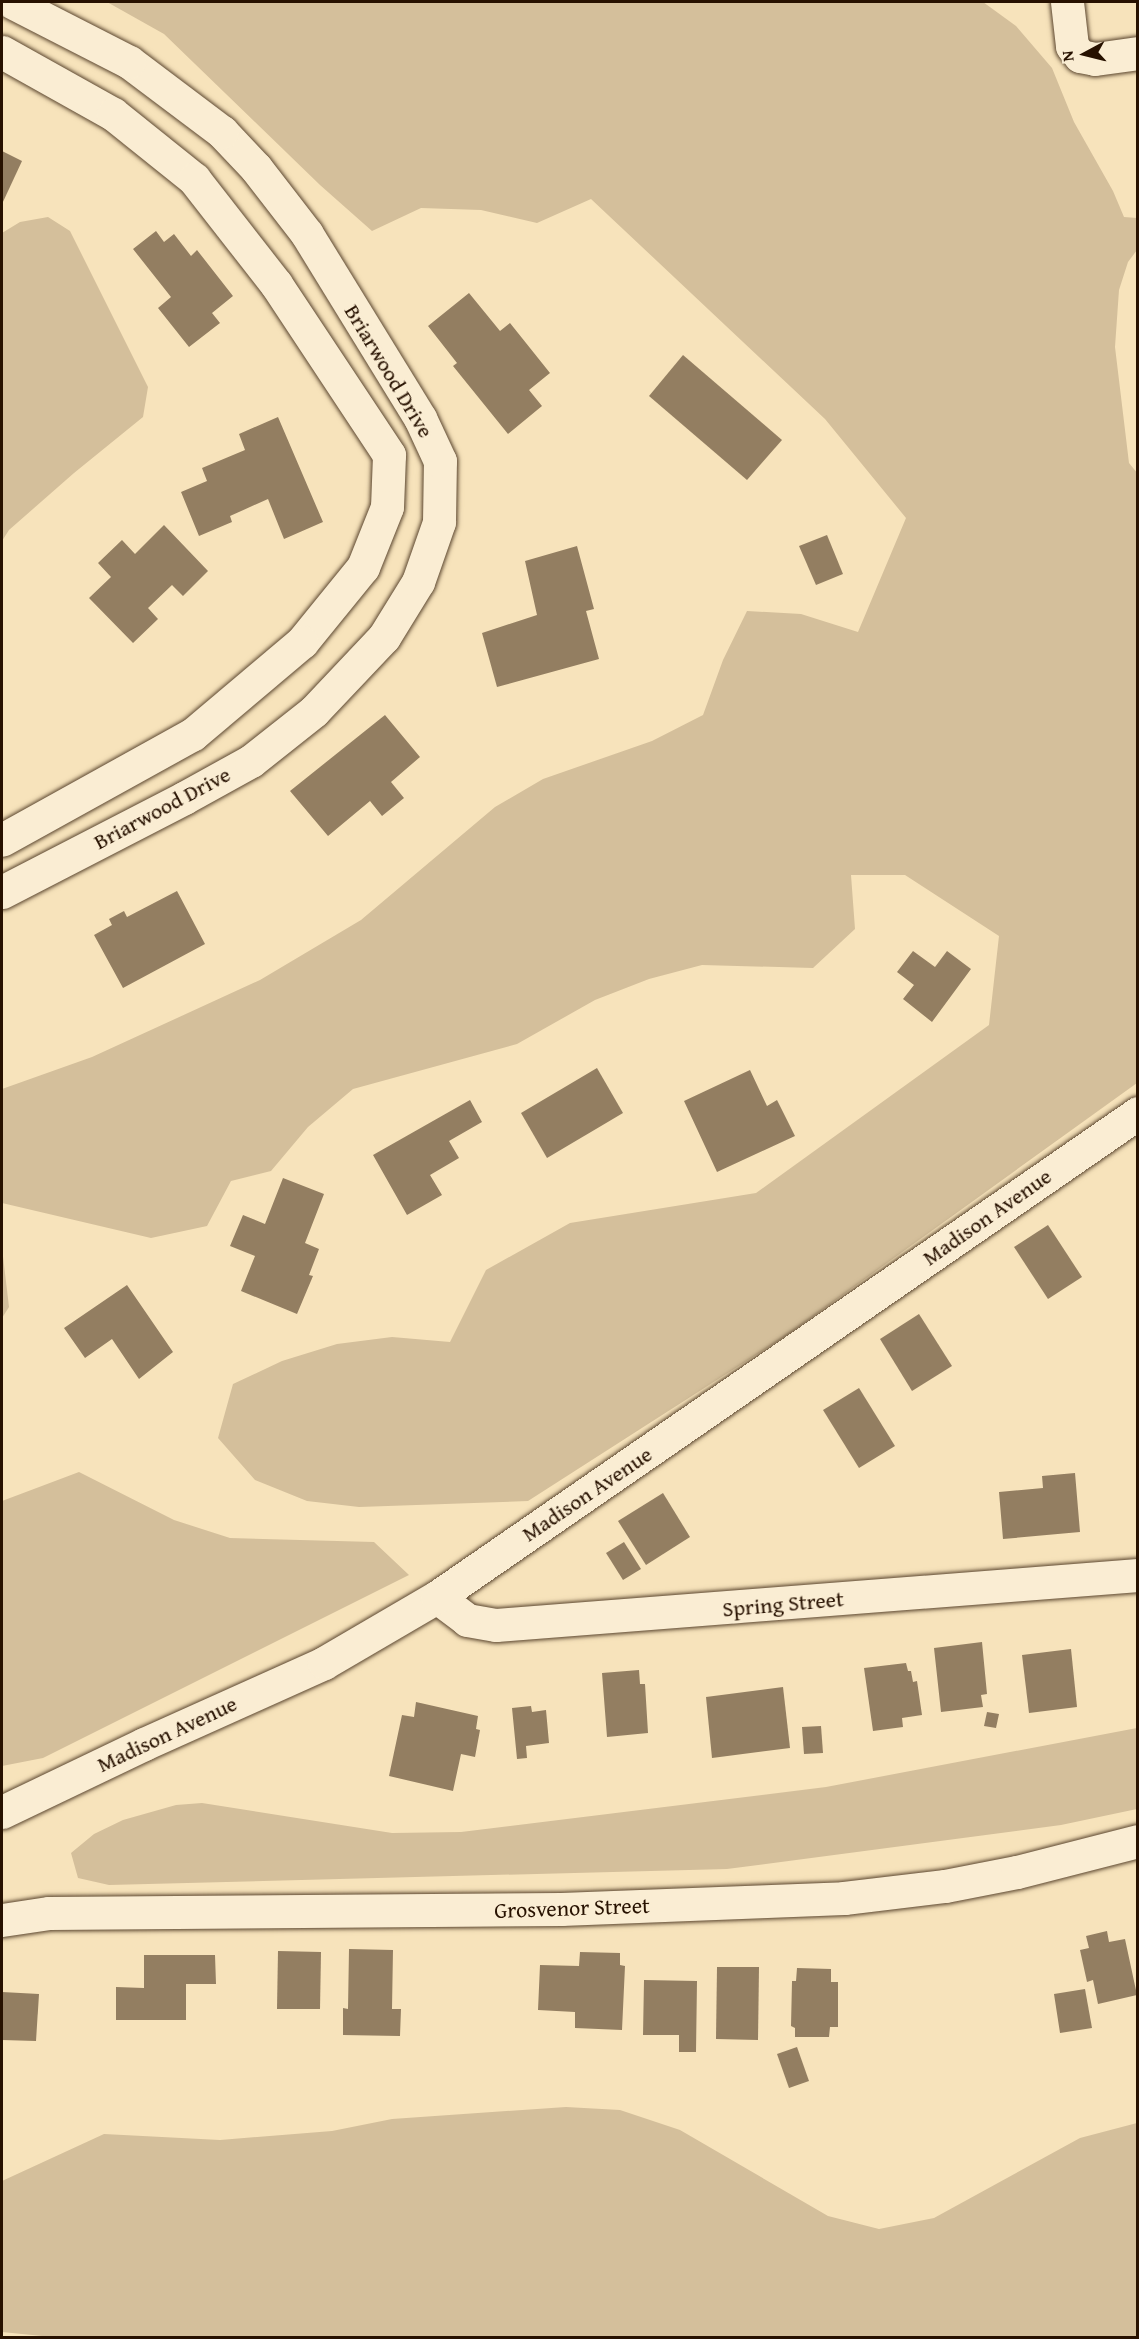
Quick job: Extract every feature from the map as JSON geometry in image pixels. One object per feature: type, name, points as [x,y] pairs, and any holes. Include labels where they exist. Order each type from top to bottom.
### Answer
[{"type":"street","name":"Briarwood Drive","points":[[2,892],[251,761],[314,711],[384,637],[418,582],[439,522],[440,461],[420,418],[308,234],[249,161],[222,132],[129,62],[12,2]]},
{"type":"street","points":[[1067,2],[1072,46],[1080,56],[1095,58],[1137,53]]},
{"type":"street","name":"Briarwood Drive","points":[[2,52],[113,114],[194,179],[276,284],[389,456],[387,507],[363,567],[302,642],[193,734],[2,840]]},
{"type":"street","name":"Madison Avenue","points":[[2,1812],[144,1744],[324,1664],[437,1597],[1137,1113]]},
{"type":"street","name":"Spring Street","points":[[437,1597],[467,1620],[496,1625],[1137,1575]]},
{"type":"street","name":"Grosvenor Street","points":[[2,1920],[49,1913],[561,1909],[844,1898],[945,1886],[1017,1872],[1137,1841]]},
{"type":"shaded area","points":[[107,2],[983,2],[1016,26],[1052,68],[1074,122],[1113,191],[1124,217],[1137,218],[1137,250],[1128,262],[1119,290],[1115,347],[1129,463],[1138,474],[1137,1083],[787,1335],[528,1501],[359,1507],[307,1501],[255,1480],[218,1438],[233,1384],[282,1361],[337,1344],[392,1337],[450,1342],[486,1270],[570,1223],[756,1193],[989,1025],[999,936],[905,875],[851,875],[855,929],[813,968],[702,965],[649,979],[595,1000],[517,1044],[353,1089],[308,1127],[271,1171],[231,1181],[207,1226],[151,1238],[2,1203],[2,1089],[92,1057],[260,980],[361,920],[495,807],[543,779],[652,741],[703,715],[723,660],[747,611],[801,614],[858,632],[906,518],[825,419],[591,199],[537,223],[481,210],[421,208],[372,231],[320,185],[164,34]]},
{"type":"shaded area","points":[[48,217],[70,231],[148,387],[143,417],[9,530],[2,541],[2,233],[20,222]]},
{"type":"shaded area","points":[[2,1248],[9,1307],[2,1318]]},
{"type":"shaded area","points":[[79,1472],[174,1520],[230,1538],[374,1542],[409,1575],[43,1758],[2,1766],[2,1501]]},
{"type":"shaded area","points":[[1137,1728],[1137,1809],[1061,1825],[727,1869],[109,1885],[78,1878],[71,1853],[94,1834],[123,1820],[176,1805],[202,1803],[392,1833],[461,1832],[826,1787]]},
{"type":"shaded area","points":[[566,2107],[620,2110],[680,2130],[828,2216],[879,2229],[934,2218],[1080,2138],[1137,2123],[1137,2337],[62,2338],[2,2332],[2,2181],[104,2134],[220,2140],[332,2131],[392,2119]]},
{"type":"building","points":[[2,151],[22,161],[2,204]]},
{"type":"building","points":[[156,231],[164,242],[174,234],[191,256],[197,250],[233,296],[212,313],[220,323],[189,347],[158,308],[171,297],[133,249]]},
{"type":"building","points":[[469,293],[500,331],[510,323],[550,373],[529,390],[542,406],[508,434],[453,366],[457,363],[428,326]]},
{"type":"building","points":[[683,355],[782,440],[747,480],[649,396]]},
{"type":"building","points":[[278,417],[323,522],[284,539],[268,499],[230,516],[232,522],[199,536],[181,492],[207,481],[202,468],[245,450],[239,434]]},
{"type":"building","points":[[164,525],[208,571],[183,596],[172,585],[148,608],[158,619],[133,643],[89,598],[111,577],[98,563],[122,540],[135,554]]},
{"type":"building","points":[[827,535],[843,574],[816,585],[799,546]]},
{"type":"building","points":[[577,546],[594,609],[586,611],[599,659],[497,687],[482,633],[537,615],[525,561]]},
{"type":"building","points":[[385,715],[420,757],[391,782],[404,798],[382,816],[370,801],[328,836],[290,791]]},
{"type":"building","points":[[177,891],[205,944],[123,988],[94,935],[112,925],[109,919],[124,911],[127,917]]},
{"type":"building","points":[[913,951],[935,967],[947,951],[971,969],[932,1022],[903,999],[914,985],[897,972]]},
{"type":"building","points":[[597,1068],[623,1113],[547,1158],[521,1113]]},
{"type":"building","points":[[750,1070],[767,1106],[777,1100],[795,1136],[717,1172],[684,1101]]},
{"type":"building","points":[[470,1100],[482,1122],[449,1141],[459,1158],[430,1175],[442,1195],[407,1215],[373,1155]]},
{"type":"building","points":[[283,1178],[324,1194],[305,1243],[319,1249],[309,1275],[313,1276],[297,1314],[241,1291],[255,1256],[230,1246],[243,1215],[265,1224]]},
{"type":"building","points":[[1048,1225],[1082,1277],[1048,1299],[1014,1247]]},
{"type":"building","points":[[127,1285],[173,1352],[139,1379],[112,1339],[85,1358],[64,1328]]},
{"type":"building","points":[[919,1314],[952,1366],[912,1391],[880,1339]]},
{"type":"building","points":[[859,1388],[895,1446],[859,1468],[823,1410]]},
{"type":"building","points":[[1075,1473],[1080,1532],[1003,1539],[999,1492],[1043,1488],[1042,1476]]},
{"type":"building","points":[[663,1493],[690,1537],[646,1565],[618,1521]]},
{"type":"building","points":[[624,1542],[641,1569],[623,1580],[606,1553]]},
{"type":"building","points":[[982,1642],[987,1694],[981,1695],[983,1707],[941,1712],[934,1648]]},
{"type":"building","points":[[1071,1649],[1077,1707],[1029,1713],[1022,1655]]},
{"type":"building","points":[[906,1663],[908,1671],[911,1671],[913,1682],[917,1681],[922,1715],[902,1718],[903,1727],[873,1731],[864,1668]]},
{"type":"building","points":[[639,1670],[640,1684],[645,1684],[648,1733],[607,1737],[602,1673]]},
{"type":"building","points":[[783,1687],[790,1748],[712,1758],[706,1697]]},
{"type":"building","points":[[416,1702],[478,1716],[476,1729],[480,1730],[475,1757],[461,1754],[453,1791],[389,1776],[402,1715],[414,1717]]},
{"type":"building","points":[[531,1706],[532,1712],[546,1710],[549,1743],[526,1746],[527,1758],[517,1759],[512,1708]]},
{"type":"building","points":[[987,1712],[999,1714],[996,1728],[984,1726]]},
{"type":"building","points":[[821,1726],[823,1753],[804,1754],[802,1727]]},
{"type":"building","points":[[1107,1931],[1109,1942],[1125,1939],[1137,1995],[1098,2004],[1093,1980],[1087,1982],[1080,1950],[1089,1948],[1086,1936]]},
{"type":"building","points":[[349,1949],[393,1950],[392,2009],[401,2009],[400,2036],[343,2035],[343,2008],[348,2009]]},
{"type":"building","points":[[278,1951],[321,1952],[320,2009],[277,2009]]},
{"type":"building","points":[[580,1952],[620,1953],[620,1965],[625,1966],[622,2030],[575,2028],[575,2012],[538,2010],[540,1965],[579,1966]]},
{"type":"building","points":[[144,1955],[215,1955],[216,1984],[186,1984],[186,2020],[116,2020],[116,1987],[144,1988]]},
{"type":"building","points":[[717,1967],[759,1967],[758,2040],[716,2039]]},
{"type":"building","points":[[797,1968],[831,1969],[831,1982],[838,1982],[838,2027],[830,2027],[829,2037],[795,2037],[795,2028],[791,2026],[792,1981],[796,1981]]},
{"type":"building","points":[[644,1980],[697,1981],[696,2052],[679,2052],[679,2035],[643,2035]]},
{"type":"building","points":[[1085,1989],[1092,2028],[1060,2033],[1054,1994]]},
{"type":"building","points":[[2,1992],[39,1994],[36,2041],[2,2040]]},
{"type":"building","points":[[797,2047],[809,2081],[789,2088],[777,2054]]}]
